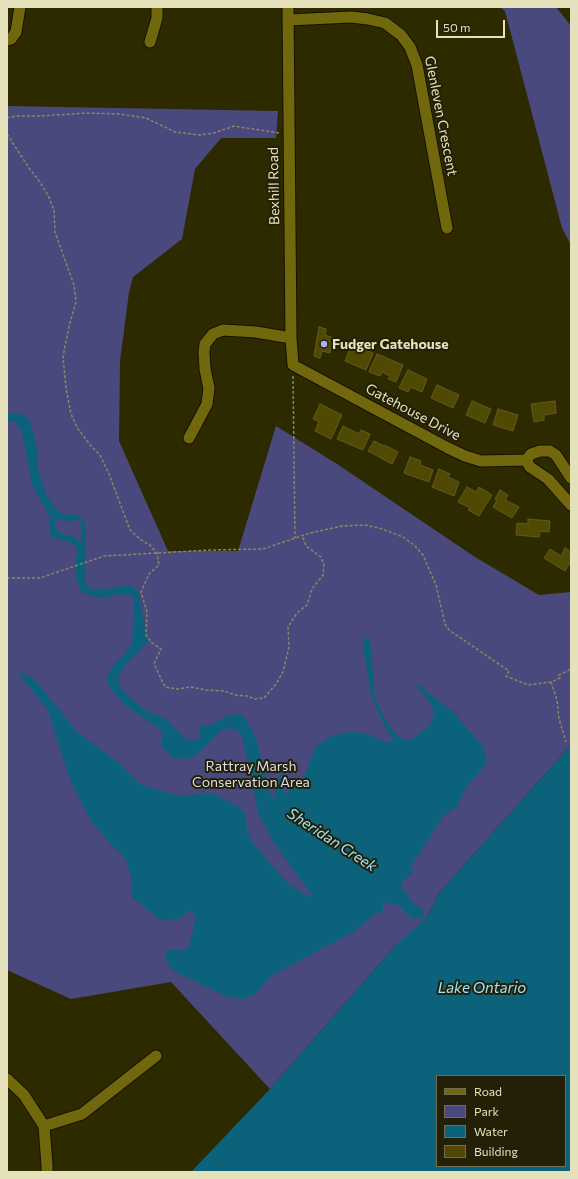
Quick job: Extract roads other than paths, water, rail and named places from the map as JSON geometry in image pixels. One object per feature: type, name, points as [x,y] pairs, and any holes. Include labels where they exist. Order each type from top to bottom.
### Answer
[{"type":"street","points":[[7,40],[11,39],[16,32],[20,7]]},
{"type":"street","points":[[150,42],[157,18],[157,7]]},
{"type":"street","name":"Bexhill Road","points":[[288,7],[291,338],[293,365]]},
{"type":"street","name":"Glenleven Crescent","points":[[288,20],[351,17],[368,18],[385,23],[400,35],[410,47],[417,65],[447,228]]},
{"type":"street","points":[[189,438],[207,404],[209,388],[205,369],[204,352],[205,344],[213,334],[223,330],[256,332],[291,338]]},
{"type":"street","name":"Gatehouse Drive","points":[[293,365],[465,456],[481,461],[526,460],[531,454],[540,451],[550,451],[556,455],[571,478]]},
{"type":"street","points":[[526,460],[530,467],[548,479],[571,506]]},
{"type":"street","points":[[44,1126],[82,1114],[156,1056]]},
{"type":"street","points":[[7,1079],[24,1095],[44,1126],[48,1165],[47,1172]]},
{"type":"water","points":[[7,413],[19,413],[29,419],[37,448],[37,466],[46,494],[57,511],[68,515],[73,514],[80,517],[85,522],[86,584],[91,589],[106,589],[130,585],[138,591],[148,642],[124,667],[118,678],[119,685],[125,693],[147,711],[164,718],[186,739],[200,739],[200,728],[204,725],[210,725],[226,716],[238,714],[245,717],[256,738],[269,791],[274,800],[277,781],[282,771],[285,773],[281,788],[286,793],[302,781],[316,746],[332,736],[349,732],[365,733],[387,743],[393,741],[378,713],[370,689],[363,646],[365,637],[370,637],[375,698],[384,717],[396,735],[406,741],[412,739],[429,726],[434,715],[432,705],[412,680],[453,712],[483,746],[487,763],[467,786],[457,807],[444,815],[411,866],[413,873],[402,881],[402,888],[408,894],[410,900],[424,911],[422,916],[414,920],[398,905],[383,903],[383,912],[376,913],[355,931],[271,976],[255,994],[244,999],[227,997],[174,971],[169,967],[165,954],[169,950],[184,950],[189,947],[196,915],[189,911],[179,919],[160,920],[132,897],[131,877],[126,860],[92,823],[70,780],[48,710],[17,672],[29,676],[38,683],[77,732],[117,761],[140,784],[178,796],[212,793],[241,808],[246,815],[247,833],[253,843],[289,885],[310,897],[311,894],[274,843],[258,813],[243,740],[239,732],[231,728],[222,730],[196,755],[188,759],[174,758],[161,747],[161,730],[126,706],[111,690],[107,678],[111,668],[126,653],[132,642],[134,601],[129,594],[98,598],[81,592],[75,574],[77,548],[70,542],[55,539],[50,534],[49,515],[32,485],[22,432],[15,422],[7,422]],"holes":[[[56,518],[71,522],[77,519],[80,520],[82,524],[81,542],[73,536],[61,534],[55,527]]]},
{"type":"water","name":"Lake Ontario","points":[[571,745],[571,1172],[191,1172],[270,1089],[396,945],[425,920],[440,892]]},
{"type":"waterway","name":"Sheridan Creek","points":[[419,914],[425,920]]},
{"type":"place","name":"Fudger Gatehouse","points":[[324,344]]},
{"type":"park label","name":"Rattray Marsh Conservation Area","points":[[251,774]]}]
